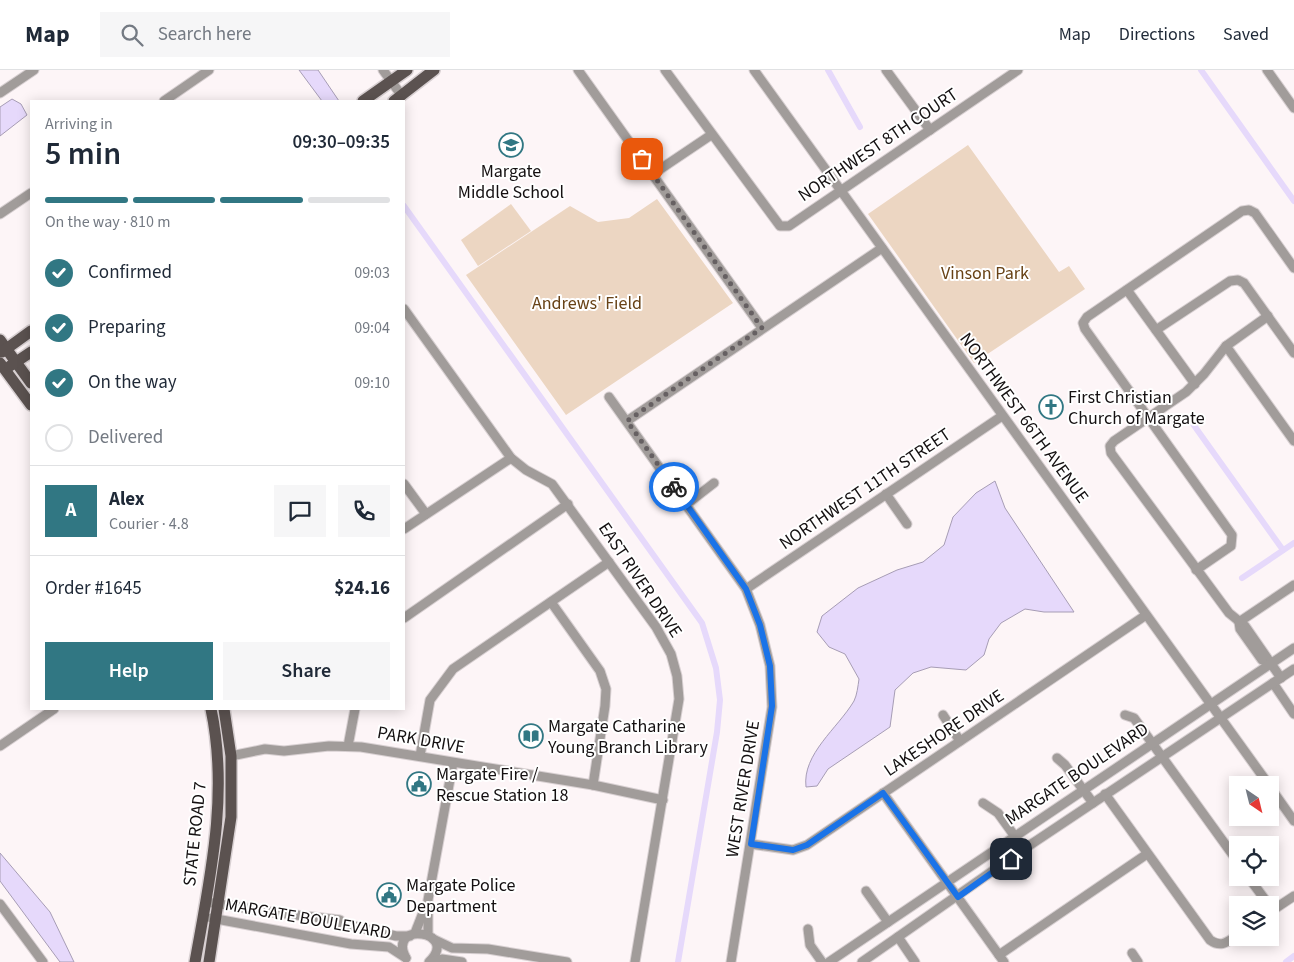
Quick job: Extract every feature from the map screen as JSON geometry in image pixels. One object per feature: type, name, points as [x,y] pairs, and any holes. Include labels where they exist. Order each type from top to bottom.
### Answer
[{"type":"main road","points":[[364,100],[407,70]]},
{"type":"main road","points":[[398,98],[434,70]]},
{"type":"main road","points":[[30,332],[2,347],[30,382]]},
{"type":"main road","points":[[30,353],[2,368],[30,404]]},
{"type":"main road","name":"STATE ROAD 7","points":[[195,962],[206,902],[218,809],[219,772],[211,710]]},
{"type":"main road","name":"STATE ROAD 7","points":[[209,962],[231,817],[231,756],[224,710]]},
{"type":"main road","points":[[214,724],[220,728],[223,748],[231,756]]},
{"type":"street","points":[[0,93],[34,70]]},
{"type":"street","points":[[165,100],[209,70]]},
{"type":"street","points":[[383,70],[398,98]]},
{"type":"street","points":[[578,70],[762,328]]},
{"type":"street","points":[[653,174],[711,135],[665,70]]},
{"type":"street","name":"NORTHWEST 66TH AVENUE","points":[[754,70],[1262,776]]},
{"type":"street","name":"NORTHWEST 8TH COURT","points":[[711,135],[780,226],[789,226],[1018,70]]},
{"type":"street","points":[[1267,70],[1294,108]]},
{"type":"street","points":[[890,71],[930,130]]},
{"type":"street","points":[[0,214],[30,194]]},
{"type":"street","points":[[1196,570],[1231,546],[1232,535],[1085,329],[1083,323],[1087,317],[1242,211],[1249,210],[1255,214],[1294,268]]},
{"type":"street","points":[[627,421],[882,248]]},
{"type":"street","points":[[1156,330],[1230,281],[1238,280],[1244,284],[1294,353]]},
{"type":"street","points":[[1127,290],[1194,384]]},
{"type":"street","name":"EAST RIVER DRIVE","points":[[405,310],[511,458],[526,470],[552,484],[568,504],[656,627],[671,654],[677,676],[679,699],[635,962]]},
{"type":"street","points":[[1268,316],[1226,346],[1194,384],[1149,418],[1114,441],[1110,446],[1111,452],[1196,570],[1229,613],[1239,622],[1240,629],[1268,664],[1294,714]]},
{"type":"street","points":[[1226,346],[1294,440]]},
{"type":"street","name":"WEST RIVER DRIVE","points":[[609,397],[746,589],[760,625],[770,666],[772,706],[731,962]]},
{"type":"street","name":"NORTHWEST 11TH STREET","points":[[746,589],[1002,416]]},
{"type":"street","points":[[405,528],[511,458]]},
{"type":"street","points":[[687,504],[714,483]]},
{"type":"street","points":[[405,485],[426,514]]},
{"type":"street","points":[[886,494],[907,524]]},
{"type":"street","points":[[405,617],[568,504]]},
{"type":"street","points":[[420,756],[430,700],[453,669],[609,562]]},
{"type":"street","points":[[1239,622],[1294,585]]},
{"type":"street","points":[[551,602],[600,671],[606,689],[606,706],[592,785]]},
{"type":"street","name":"LAKESHORE DRIVE","points":[[751,844],[793,850],[807,845],[1146,615]]},
{"type":"street","name":"MARGATE BOULEVARD","points":[[829,962],[1082,789],[1294,648]]},
{"type":"street","name":"MARGATE BOULEVARD","points":[[862,962],[1105,794],[1294,669]]},
{"type":"street","points":[[0,746],[53,710]]},
{"type":"street","points":[[348,746],[355,710]]},
{"type":"street","points":[[943,715],[960,741]]},
{"type":"street","points":[[1125,715],[1134,718],[1229,850]]},
{"type":"street","name":"PARK DRIVE","points":[[231,756],[266,749],[284,751],[348,746],[592,785],[663,800]]},
{"type":"street","points":[[1057,758],[1065,764],[1092,803]]},
{"type":"street","points":[[429,962],[436,954],[431,937],[428,900],[453,762]]},
{"type":"street","points":[[883,793],[1001,958],[1147,854]]},
{"type":"street","points":[[1105,794],[1210,940],[1216,945],[1223,944],[1229,940]]},
{"type":"street","name":"NORTHWEST 66TH AVENUE","points":[[1279,800],[1294,820]]},
{"type":"street","points":[[983,803],[998,813],[1024,849]]},
{"type":"street","points":[[866,892],[888,922]]},
{"type":"street","points":[[1279,904],[1294,896]]},
{"type":"street","points":[[409,961],[404,946],[412,934],[428,900]]},
{"type":"street","name":"MARGATE BOULEVARD","points":[[206,902],[340,920],[341,923],[396,936],[412,934],[431,937]]},
{"type":"street","points":[[0,904],[43,962]]},
{"type":"street","points":[[268,930],[263,924],[263,919],[278,913]]},
{"type":"street","name":"MARGATE BOULEVARD","points":[[203,917],[351,944],[389,947],[409,961]]},
{"type":"street","points":[[808,929],[810,945],[822,962]]},
{"type":"street","points":[[431,937],[452,948],[488,949],[567,962]]},
{"type":"street","points":[[898,937],[915,962]]},
{"type":"street","points":[[1132,953],[1138,962]]},
{"type":"street","points":[[429,962],[442,959],[462,962]]},
{"type":"green space","name":"Vinson Park","points":[[968,145],[1059,272],[1069,266],[1085,289],[974,363],[868,214]]},
{"type":"green space","name":"Andrews' Field","points":[[657,199],[733,303],[566,415],[466,275],[570,206],[598,222],[629,218]]},
{"type":"green space","points":[[511,204],[531,231],[478,266],[461,240]]},
{"type":"shaded area","points":[[299,70],[318,70],[338,100],[321,100]]},
{"type":"shaded area","points":[[12,99],[21,104],[27,115],[0,136],[0,107]]},
{"type":"shaded area","points":[[995,481],[1005,508],[1074,612],[1044,612],[1025,609],[1001,623],[989,639],[984,655],[966,670],[931,667],[913,673],[895,690],[890,727],[828,769],[817,786],[806,787],[806,775],[815,752],[854,701],[859,679],[845,654],[829,647],[817,632],[822,616],[858,588],[897,570],[923,562],[944,545],[953,517],[976,493]]},
{"type":"shaded area","points":[[0,853],[50,912],[74,962],[60,962],[0,881]]},
{"type":"waterway","points":[[828,70],[860,127]]},
{"type":"waterway","points":[[1201,70],[1294,201]]},
{"type":"waterway","points":[[405,207],[702,623],[716,668],[720,700],[717,732],[678,962]]},
{"type":"waterway","points":[[1193,424],[1283,550]]},
{"type":"waterway","points":[[1242,578],[1294,543]]},
{"type":"waterway","points":[[1286,962],[1294,956]]},
{"type":"way so far","points":[[642,159],[762,328],[627,421],[674,487]]},
{"type":"place","name":"Margate Middle School","points":[[511,145]]},
{"type":"place","name":"First Christian Church of Margate","points":[[1051,407]]},
{"type":"place","name":"Margate Catharine Young Branch Library","points":[[531,736]]},
{"type":"place","name":"Margate Fire / Rescue Station 18","points":[[419,784]]},
{"type":"place","name":"Margate Police Department","points":[[389,895]]},
{"type":"route","points":[[674,487],[746,589],[760,625],[770,666],[772,706],[751,844],[793,850],[807,845],[883,793],[958,897],[1011,859]]}]
